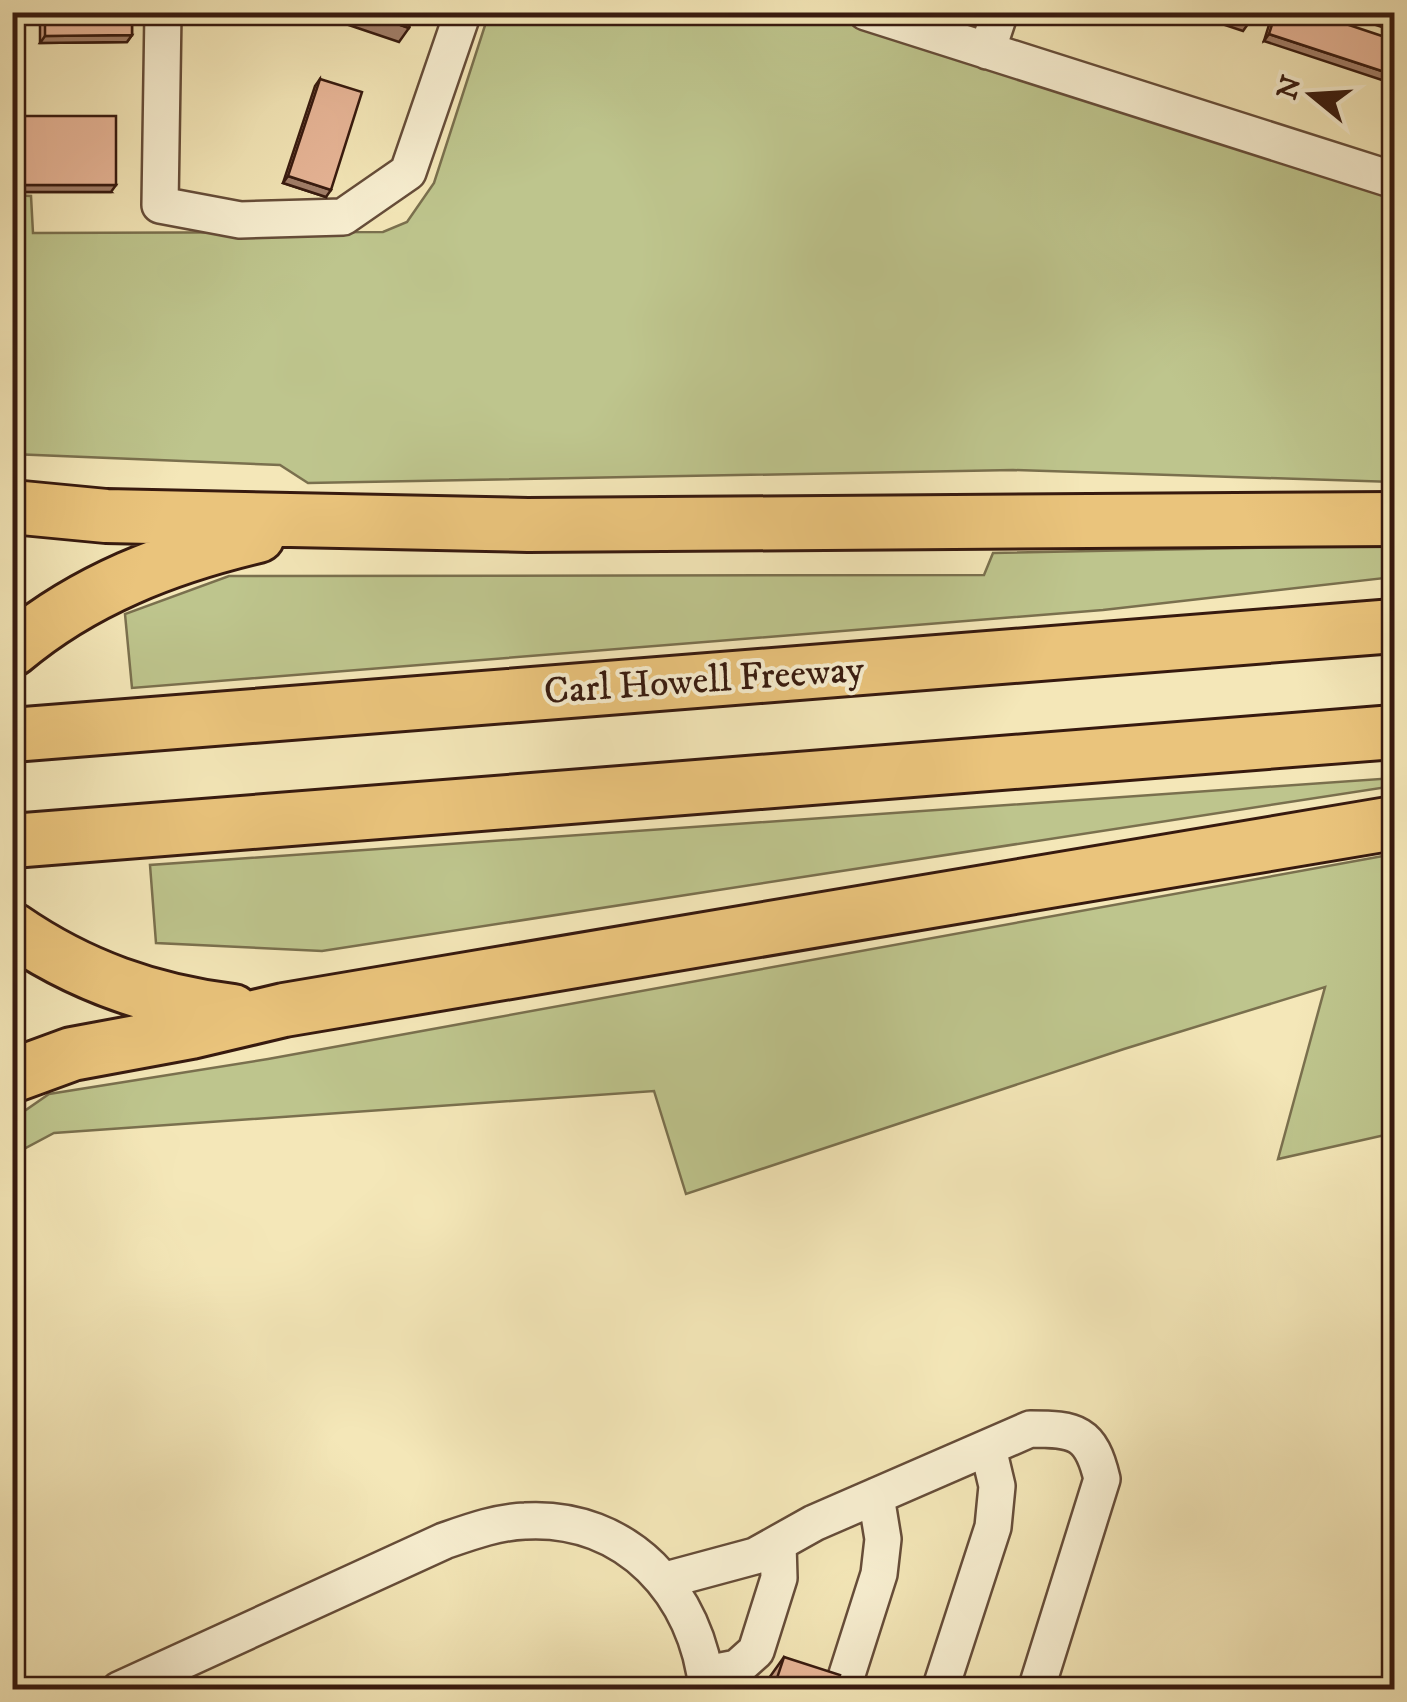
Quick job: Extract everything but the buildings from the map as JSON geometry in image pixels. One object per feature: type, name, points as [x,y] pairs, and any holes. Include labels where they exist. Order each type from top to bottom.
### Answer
[{"type":"highway","points":[[12,507],[69,514],[528,525],[1394,519]]},
{"type":"highway","points":[[12,650],[61,614],[122,581],[210,549],[318,522]]},
{"type":"highway","name":"Carl Howell Freeway","points":[[12,735],[1394,626]]},
{"type":"highway","points":[[12,840],[1394,732]]},
{"type":"highway","points":[[12,1076],[72,1054],[284,1010],[1394,823]]},
{"type":"highway","points":[[12,929],[77,969],[140,992],[233,1011],[284,1010]]},
{"type":"street","points":[[163,12],[160,205],[240,220],[343,218],[408,172],[463,12]]},
{"type":"street","points":[[866,12],[1394,180]]},
{"type":"street","points":[[987,51],[1000,12]]},
{"type":"street","points":[[666,1580],[756,1556],[814,1523],[1030,1429],[1058,1429],[1083,1436],[1096,1453],[1102,1479],[1036,1690]]},
{"type":"street","points":[[940,1690],[993,1527],[997,1486],[988,1448]]},
{"type":"street","points":[[842,1690],[879,1574],[882,1539],[876,1496]]},
{"type":"street","points":[[119,1690],[444,1541],[487,1526],[526,1520],[567,1525],[602,1536],[636,1553],[666,1580],[689,1618],[706,1682],[737,1668],[756,1651],[779,1578],[778,1544]]},
{"type":"green space","points":[[489,13],[817,13],[1394,197],[1394,482],[1013,470],[308,483],[280,465],[12,454],[12,195],[31,196],[33,233],[383,232],[407,222],[434,183]]},
{"type":"green space","points":[[1394,545],[1394,577],[1103,610],[132,688],[125,614],[229,576],[984,575],[993,553]]},
{"type":"green space","points":[[1394,778],[1394,786],[322,951],[156,943],[150,865]]},
{"type":"green space","points":[[1394,854],[1394,1133],[1278,1159],[1325,987],[686,1194],[654,1091],[54,1133],[24,1149],[13,1166],[13,1119],[49,1094],[268,1059]]}]
